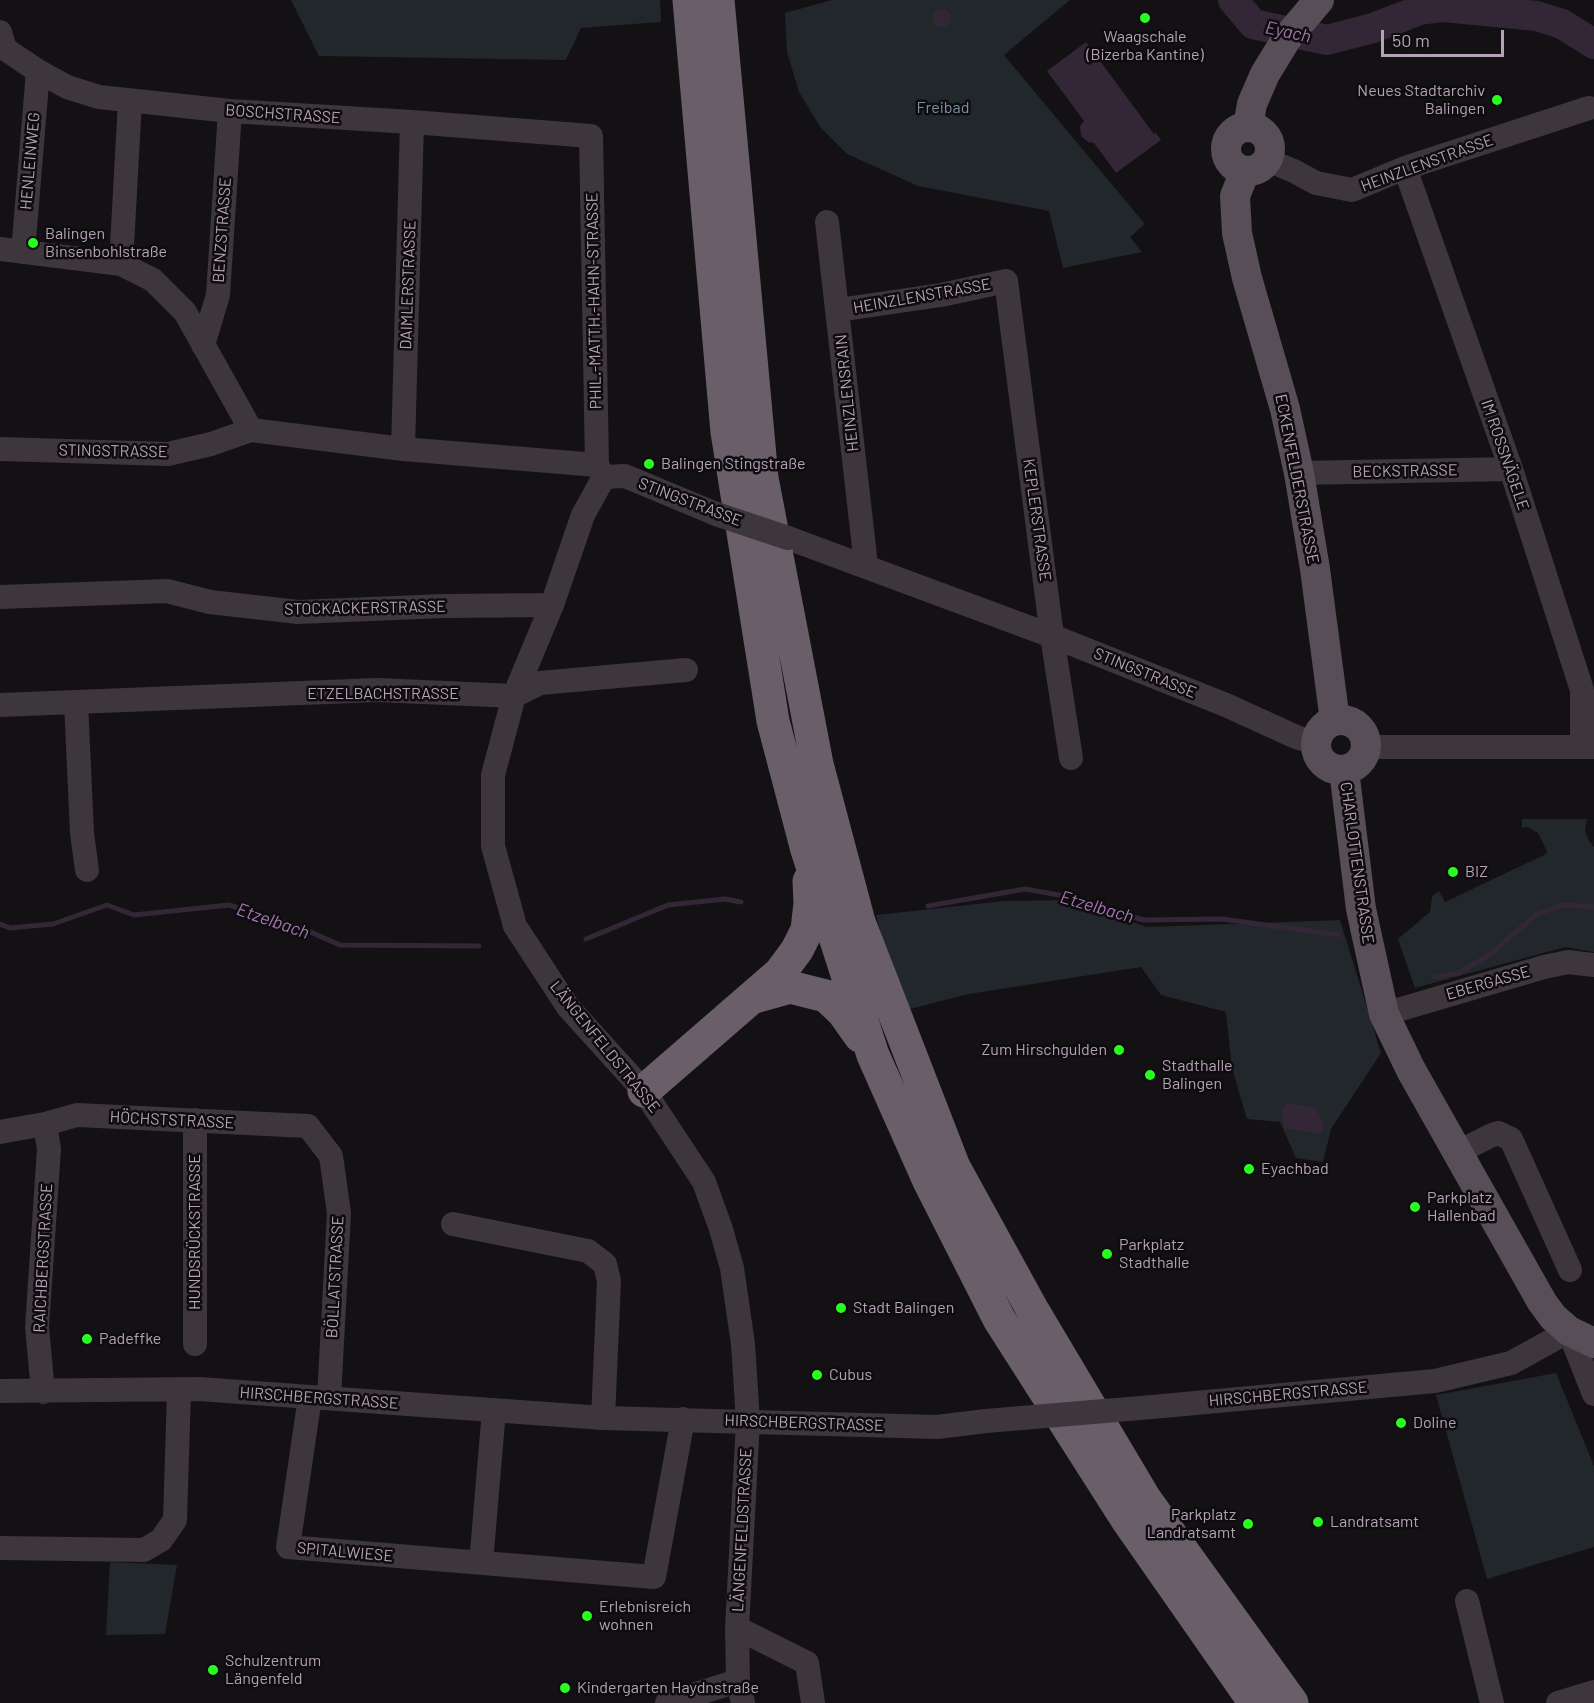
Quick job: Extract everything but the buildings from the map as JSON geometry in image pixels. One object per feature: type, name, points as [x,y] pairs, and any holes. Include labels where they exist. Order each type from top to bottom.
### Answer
[{"type":"highway","points":[[689,0],[727,432],[773,722],[807,850],[873,1055],[929,1181],[999,1319],[1128,1521],[1256,1703]]},
{"type":"highway","points":[[718,0],[762,478],[817,764],[859,921],[954,1167],[1032,1310],[1145,1499],[1292,1703]]},
{"type":"highway","points":[[644,1091],[754,997],[780,973],[797,950],[807,930],[810,903],[807,850]]},
{"type":"highway","points":[[754,997],[790,987],[826,996],[843,1012],[873,1055]]},
{"type":"main road","points":[[1256,166],[1231,164],[1225,148],[1229,137],[1237,129],[1248,127],[1252,104],[1265,74],[1287,38],[1320,0]]},
{"type":"main road","name":"ECKENFELDERSTRASSE","points":[[1256,166],[1234,196],[1237,232],[1247,278],[1285,409],[1299,472],[1315,569],[1326,732]]},
{"type":"main road","points":[[1326,732],[1344,720],[1353,723],[1361,729],[1366,747]]},
{"type":"main road","name":"CHARLOTTENSTRASSE","points":[[1326,732],[1317,752],[1327,766],[1336,770],[1344,770],[1360,762],[1366,747]]},
{"type":"main road","name":"CHARLOTTENSTRASSE","points":[[1344,770],[1360,909],[1384,1014],[1411,1070],[1542,1302],[1553,1317],[1581,1337]]},
{"type":"street","name":"BOSCHSTRASSE","points":[[2,44],[38,71],[67,87],[99,97],[230,111],[591,136]]},
{"type":"street","name":"HENLEINWEG","points":[[11,250],[38,71]]},
{"type":"street","points":[[121,264],[130,101]]},
{"type":"street","name":"HEINZLENSTRASSE","points":[[1256,166],[1294,171],[1316,183],[1352,190],[1406,168],[1589,108]]},
{"type":"street","name":"BENZSTRASSE","points":[[202,345],[218,295],[230,111]]},
{"type":"street","name":"DAIMLERSTRASSE","points":[[403,449],[412,122]]},
{"type":"street","name":"PHIL.-MATTH.-HAHN-STRASSE","points":[[591,136],[600,471]]},
{"type":"street","name":"IM ROSSNÄGELE","points":[[1406,168],[1511,469],[1582,690],[1588,747]]},
{"type":"street","name":"HEINZLENSRAIN","points":[[827,222],[866,565]]},
{"type":"street","points":[[11,250],[121,264],[153,280],[185,312],[252,430]]},
{"type":"street","name":"HEINZLENSTRASSE","points":[[838,310],[941,295],[1006,281]]},
{"type":"street","name":"KEPLERSTRASSE","points":[[1006,281],[1052,636],[1071,758]]},
{"type":"street","name":"STINGSTRASSE","points":[[0,449],[168,454],[211,444],[252,430],[600,471],[625,476],[716,514],[866,565],[1052,636],[1226,705],[1296,737],[1326,732]]},
{"type":"street","name":"BECKSTRASSE","points":[[1299,472],[1511,469]]},
{"type":"street","name":"LÄNGENFELDSTRASSE","points":[[600,471],[552,604],[514,696],[493,775],[493,846],[515,926],[568,1007],[644,1091],[704,1182],[721,1229],[736,1290],[743,1344],[748,1421],[737,1628],[741,1692]]},
{"type":"street","name":"STOCKACKERSTRASSE","points":[[0,597],[167,591],[210,602],[298,612],[552,604]]},
{"type":"street","name":"ETZELBACHSTRASSE","points":[[0,705],[377,690],[514,696],[540,683],[686,670]]},
{"type":"street","points":[[76,702],[82,833],[87,870]]},
{"type":"street","points":[[1366,747],[1588,747]]},
{"type":"street","name":"EBERGASSE","points":[[1384,1014],[1544,967],[1568,962],[1594,965]]},
{"type":"street","name":"HÖCHSTSTRASSE","points":[[0,1132],[45,1124],[77,1115],[308,1126],[331,1156]]},
{"type":"street","name":"HUNDSRÜCKSTRASSE","points":[[195,1120],[195,1344]]},
{"type":"street","name":"RAICHBERGSTRASSE","points":[[44,1392],[37,1327],[49,1149],[45,1124]]},
{"type":"street","points":[[1458,1152],[1498,1133],[1511,1139],[1570,1270]]},
{"type":"street","name":"BÖLLATSTRASSE","points":[[319,1398],[339,1213],[331,1156]]},
{"type":"street","points":[[453,1224],[588,1251],[605,1263],[609,1281],[603,1418]]},
{"type":"street","name":"CHARLOTTENSTRASSE","points":[[1511,1363],[1539,1338],[1545,1328],[1547,1319],[1542,1302]]},
{"type":"street","name":"HIRSCHBERGSTRASSE","points":[[0,1391],[199,1389],[603,1418],[937,1427],[1435,1381],[1511,1363],[1581,1337]]},
{"type":"street","name":"CHARLOTTENSTRASSE","points":[[1581,1337],[1594,1394]]},
{"type":"street","points":[[0,1548],[144,1550],[161,1540],[175,1520],[179,1391]]},
{"type":"street","name":"SPITALWIESE","points":[[319,1398],[288,1547],[654,1577],[683,1419]]},
{"type":"street","points":[[481,1563],[494,1410]]},
{"type":"street","points":[[1467,1601],[1492,1703]]},
{"type":"street","points":[[737,1628],[807,1663],[813,1703]]},
{"type":"street","points":[[667,1703],[741,1692]]},
{"type":"street","points":[[1558,1703],[1594,1692]]},
{"type":"green space","points":[[291,0],[660,0],[661,22],[581,28],[566,60],[319,56]]},
{"type":"green space","name":"Freibad","points":[[832,0],[1070,0],[1004,55],[1145,224],[1130,237],[1142,252],[1063,268],[1049,211],[918,186],[847,154],[821,128],[799,92],[787,52],[785,13]]},
{"type":"green space","points":[[1522,819],[1587,819],[1585,830],[1594,847],[1594,952],[1565,947],[1415,988],[1398,939],[1430,912],[1432,896],[1439,891],[1445,902],[1546,854],[1547,851],[1538,833],[1528,827],[1522,828]]},
{"type":"green space","points":[[1067,900],[1147,927],[1340,920],[1381,1053],[1331,1129],[1323,1162],[1296,1158],[1280,1122],[1247,1119],[1232,1068],[1226,1012],[1161,995],[1141,967],[969,994],[902,1011],[876,915],[1004,901]]},
{"type":"green space","points":[[1556,1373],[1594,1466],[1594,1547],[1487,1579],[1436,1395]]},
{"type":"green space","points":[[110,1562],[177,1565],[165,1634],[106,1635]]},
{"type":"shaded area","points":[[942,9],[948,12],[951,18],[948,24],[942,27],[936,24],[933,18],[936,12]]},
{"type":"shaded area","points":[[1086,42],[1154,134],[1156,133],[1161,140],[1116,173],[1094,143],[1088,142],[1081,136],[1080,126],[1084,121],[1047,71]]},
{"type":"shaded area","points":[[1287,1103],[1316,1107],[1324,1126],[1322,1134],[1284,1128],[1281,1112]]},
{"type":"waterway","name":"Eyach","points":[[1233,0],[1253,24],[1327,40],[1373,28],[1420,10],[1443,7],[1537,16],[1562,24],[1594,44]]},
{"type":"waterway","name":"Etzelbach","points":[[928,906],[1025,889],[1076,898],[1143,920],[1222,919],[1339,935]]},
{"type":"waterway","name":"Etzelbach","points":[[586,939],[668,905],[725,899],[741,902]]},
{"type":"waterway","name":"Etzelbach","points":[[0,924],[10,928],[53,924],[107,905],[134,915],[229,905],[299,927],[340,945],[479,946]]},
{"type":"waterway","name":"Etzelbach","points":[[1435,977],[1459,973],[1489,955],[1537,914],[1564,905],[1594,907]]},
{"type":"place","name":"Waagschale (Bizerba Kantine)","points":[[1145,18]]},
{"type":"place","name":"Neues Stadtarchiv Balingen","points":[[1497,100]]},
{"type":"place","name":"Balingen Binsenbohlstraße","points":[[33,243]]},
{"type":"place","name":"Balingen Stingstraße","points":[[649,464]]},
{"type":"place","name":"BIZ","points":[[1453,872]]},
{"type":"place","name":"Zum Hirschgulden","points":[[1119,1050]]},
{"type":"place","name":"Stadthalle Balingen","points":[[1150,1075]]},
{"type":"place","name":"Eyachbad","points":[[1249,1169]]},
{"type":"place","name":"Parkplatz Hallenbad","points":[[1415,1207]]},
{"type":"place","name":"Parkplatz Stadthalle","points":[[1107,1254]]},
{"type":"place","name":"Stadt Balingen","points":[[841,1308]]},
{"type":"place","name":"Padeffke","points":[[87,1339]]},
{"type":"place","name":"Cubus","points":[[817,1375]]},
{"type":"place","name":"Doline","points":[[1401,1423]]},
{"type":"place","name":"Landratsamt","points":[[1318,1522]]},
{"type":"place","name":"Parkplatz Landratsamt","points":[[1248,1524]]},
{"type":"place","name":"Erlebnisreich wohnen","points":[[587,1616]]},
{"type":"place","name":"Schulzentrum Längenfeld","points":[[213,1670]]},
{"type":"place","name":"Kindergarten Haydnstraße","points":[[565,1688]]}]
